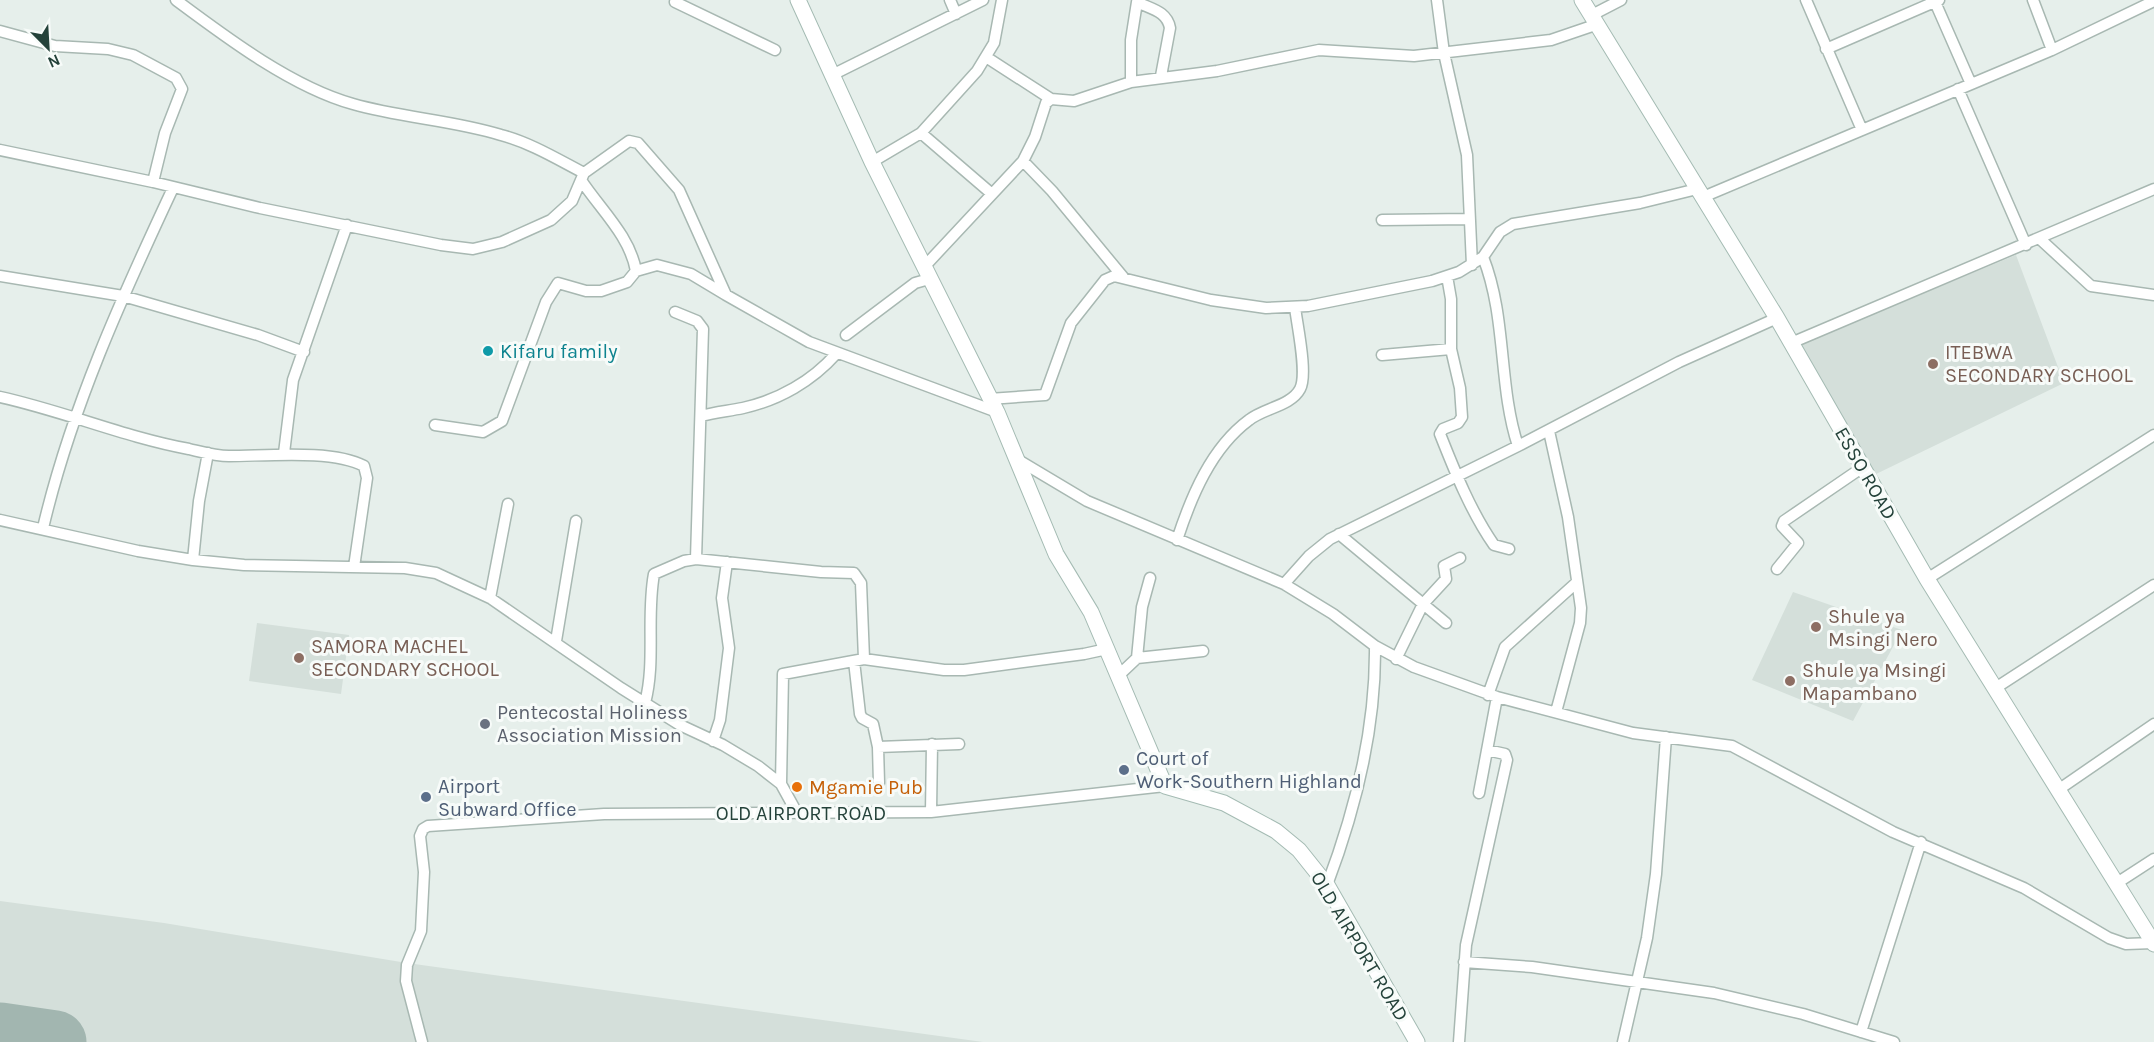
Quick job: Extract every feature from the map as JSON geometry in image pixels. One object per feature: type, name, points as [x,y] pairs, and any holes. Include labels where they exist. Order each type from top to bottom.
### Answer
[{"type":"street","points":[[176,0],[216,30],[309,88],[352,104],[502,135],[541,150],[582,177],[634,256],[636,271]]},
{"type":"street","points":[[798,0],[872,162],[997,412],[1014,458],[1056,554],[1091,612],[1165,786]]},
{"type":"street","points":[[950,0],[956,14]]},
{"type":"street","points":[[832,75],[982,0]]},
{"type":"street","points":[[872,162],[921,133],[963,89],[994,43],[1002,0]]},
{"type":"street","points":[[1437,0],[1444,53],[1467,155],[1472,265]]},
{"type":"street","name":"ESSO ROAD","points":[[1582,0],[1777,318],[1927,579],[2153,944]]},
{"type":"street","points":[[986,57],[1051,99],[1074,101],[1131,82],[1161,76],[1182,76],[1218,71],[1318,50],[1389,56],[1444,53],[1467,48],[1551,40],[1595,20],[1621,0]]},
{"type":"street","points":[[1806,0],[1862,130]]},
{"type":"street","points":[[2033,0],[2052,50]]},
{"type":"street","points":[[674,1],[730,26],[775,50]]},
{"type":"street","points":[[1826,49],[1937,1],[1971,84]]},
{"type":"street","points":[[989,399],[1045,395],[1071,323],[1105,280],[1114,276],[1211,300],[1266,308],[1332,303],[1447,276],[1472,265],[1483,257],[1500,232],[1513,224],[1700,193],[1862,130],[2052,50],[2154,1]]},
{"type":"street","points":[[1131,82],[1131,40],[1137,2],[1162,13],[1169,21],[1170,28],[1161,76]]},
{"type":"street","points":[[0,31],[55,46],[108,49],[133,56],[176,78],[182,89],[165,134],[153,182]]},
{"type":"street","points":[[1958,89],[2026,244]]},
{"type":"street","points":[[846,335],[927,273],[992,194],[1023,161],[1035,137],[1046,103],[1051,99]]},
{"type":"street","points":[[921,133],[992,194]]},
{"type":"street","points":[[0,150],[347,225],[473,249],[502,242],[551,220],[572,201],[582,177],[629,141],[638,143],[679,190],[726,295]]},
{"type":"street","points":[[1023,161],[1052,191],[1123,277]]},
{"type":"street","points":[[43,528],[62,453],[75,418],[123,296],[173,188]]},
{"type":"street","points":[[1791,343],[2154,189]]},
{"type":"street","points":[[1382,220],[1470,219]]},
{"type":"street","points":[[284,453],[293,380],[347,225]]},
{"type":"street","points":[[2040,239],[2091,286],[2099,290],[2154,295]]},
{"type":"street","points":[[1483,257],[1490,276],[1497,309],[1505,364],[1506,403],[1518,446]]},
{"type":"street","points":[[435,425],[483,432],[502,421],[546,302],[558,283],[586,291],[601,291],[627,282],[636,271],[657,265],[668,266],[691,274],[809,342],[836,354],[997,412]]},
{"type":"street","points":[[0,276],[123,296],[258,335],[304,352]]},
{"type":"street","points":[[1447,276],[1451,298],[1451,349],[1460,388],[1462,417],[1461,421],[1443,429],[1440,434],[1456,476],[1494,545],[1509,549]]},
{"type":"street","points":[[1177,540],[1196,487],[1237,432],[1251,418],[1286,401],[1300,389],[1302,376],[1295,307]]},
{"type":"street","points":[[675,312],[697,321],[703,329],[696,559]]},
{"type":"street","points":[[1284,584],[1309,556],[1339,534],[1518,446],[1679,362],[1777,318]]},
{"type":"street","points":[[1382,355],[1451,349]]},
{"type":"street","points":[[701,416],[744,408],[784,393],[807,381],[836,354]]},
{"type":"street","points":[[0,398],[75,418],[137,438],[208,453],[226,456],[284,453],[353,460],[364,466],[367,478],[366,500],[357,534],[354,567]]},
{"type":"street","points":[[1549,430],[1568,517],[1581,608],[1580,623],[1556,712]]},
{"type":"street","points":[[1927,579],[2154,435]]},
{"type":"street","points":[[193,560],[199,501],[208,453]]},
{"type":"street","points":[[1014,458],[1087,501],[1284,584],[1333,614],[1396,659],[1492,696],[1633,733],[1732,746],[1786,773],[1860,816],[2024,888],[2109,938],[2126,944],[2153,944]]},
{"type":"street","points":[[1778,569],[1798,543],[1782,526],[1784,521],[1863,467]]},
{"type":"street","points":[[490,598],[508,504]]},
{"type":"street","points":[[0,520],[138,551],[193,560],[244,565],[405,568],[436,573],[490,598],[680,725],[758,766],[781,784],[797,813]]},
{"type":"street","points":[[556,641],[576,521]]},
{"type":"street","points":[[1339,534],[1446,622]]},
{"type":"street","points":[[1396,659],[1423,604],[1446,579],[1444,566],[1460,558]]},
{"type":"street","points":[[645,703],[649,688],[649,627],[654,574],[684,561],[696,559],[821,572],[854,573],[861,583],[859,660],[861,714],[862,718],[873,724],[879,747],[879,783]]},
{"type":"street","points":[[713,741],[720,720],[729,648],[722,598],[727,562]]},
{"type":"street","points":[[1137,658],[1142,607],[1150,578]]},
{"type":"street","points":[[1479,792],[1492,696],[1505,647],[1576,583]]},
{"type":"street","points":[[1994,688],[2154,585]]},
{"type":"street","points":[[1327,885],[1353,804],[1372,697],[1375,646]]},
{"type":"street","points":[[781,784],[783,674],[859,660],[944,670],[964,670],[1107,649]]},
{"type":"street","points":[[1119,675],[1137,658],[1203,651]]},
{"type":"street","points":[[2058,790],[2154,724]]},
{"type":"street","points":[[1623,1042],[1647,938],[1656,874],[1666,737]]},
{"type":"street","points":[[931,812],[932,744]]},
{"type":"street","points":[[879,747],[959,744]]},
{"type":"street","points":[[1459,1042],[1464,962],[1507,760],[1505,754],[1486,750]]},
{"type":"street","name":"OLD AIRPORT ROAD","points":[[422,1042],[406,981],[407,965],[421,931],[423,873],[420,836],[423,829],[428,826],[604,814],[931,812],[1165,786],[1224,803],[1250,816],[1299,850],[1327,885],[1417,1042]]},
{"type":"street","points":[[1861,1032],[1922,842]]},
{"type":"street","points":[[2116,883],[2154,859]]},
{"type":"street","points":[[1464,962],[1636,981],[1758,1001],[1894,1042]]},
{"type":"shaded area","name":"ITEBWA SECONDARY SCHOOL","points":[[2016,255],[2064,383],[1874,475],[1798,345]]},
{"type":"shaded area","points":[[1793,592],[1902,630],[1853,721],[1752,680]]},
{"type":"shaded area","name":"SAMORA MACHEL SECONDARY SCHOOL","points":[[257,623],[349,635],[341,694],[249,681]]},
{"type":"shaded area","points":[[0,901],[164,923],[407,963],[983,1042],[0,1042]]},
{"type":"runway","points":[[0,1034],[55,1042]]},
{"type":"place","name":"Kifaru family","points":[[488,351]]},
{"type":"place","name":"ITEBWA SECONDARY SCHOOL","points":[[1933,364]]},
{"type":"place","name":"Shule ya Msingi Nero","points":[[1816,627]]},
{"type":"place","name":"SAMORA MACHEL SECONDARY SCHOOL","points":[[299,658]]},
{"type":"place","name":"Shule ya Msingi Mapambano","points":[[1790,681]]},
{"type":"place","name":"Pentecostal Holiness Association Mission","points":[[485,724]]},
{"type":"place","name":"Court of Work-Southern Highland","points":[[1124,770]]},
{"type":"place","name":"Mgamie Pub","points":[[797,787]]},
{"type":"place","name":"Airport Subward Office","points":[[426,797]]}]
